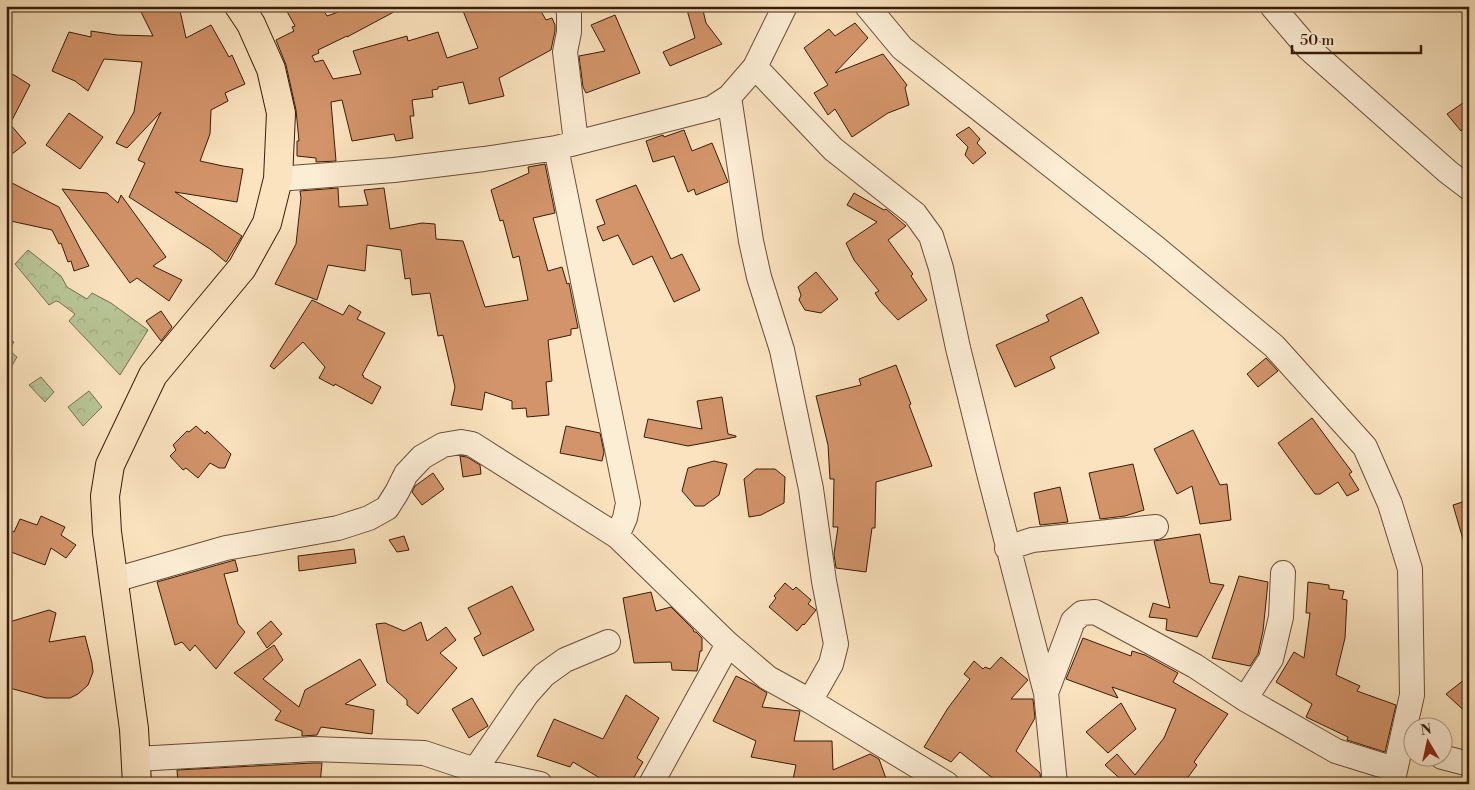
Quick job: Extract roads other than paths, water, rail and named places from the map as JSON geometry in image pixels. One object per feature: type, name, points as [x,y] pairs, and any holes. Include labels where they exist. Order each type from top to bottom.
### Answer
[{"type":"main road","points":[[136,771],[134,729],[107,532],[105,496],[110,465],[153,375],[242,268],[266,223],[278,179],[281,113],[271,69],[251,24],[239,6]]},
{"type":"street","points":[[566,6],[569,13],[566,52],[566,145],[628,503],[625,518],[617,536]]},
{"type":"street","points":[[278,179],[412,168],[484,159],[566,145],[712,108],[729,97],[755,68],[785,6]]},
{"type":"street","points":[[867,6],[902,48],[1156,248],[1274,346],[1365,447],[1390,504],[1410,569],[1412,695],[1409,718]]},
{"type":"street","points":[[1272,6],[1307,47],[1448,172],[1469,188]]},
{"type":"street","points":[[755,68],[834,149],[915,214],[931,236],[941,268],[958,348],[1007,548],[1046,693],[1055,784]]},
{"type":"street","points":[[729,97],[753,250],[759,277],[782,350],[811,489],[824,581],[836,644],[831,664],[810,701]]},
{"type":"street","points":[[114,580],[226,548],[338,528],[369,518],[387,508],[406,474],[422,457],[443,445],[461,442],[472,444],[617,536],[728,644],[768,678],[810,701],[947,784]]},
{"type":"street","points":[[1007,548],[1032,540],[1156,528]]},
{"type":"street","points":[[1244,699],[1271,659],[1281,617],[1283,573]]},
{"type":"street","points":[[1046,693],[1073,621],[1082,613],[1096,612],[1195,666],[1244,699],[1336,751],[1393,776],[1402,757]]},
{"type":"street","points":[[475,770],[527,694],[544,675],[565,660],[608,642]]},
{"type":"street","points":[[651,784],[728,644]]},
{"type":"street","points":[[136,771],[313,749],[367,750],[424,753],[475,770],[537,783]]},
{"type":"street","points":[[1452,759],[1469,764]]}]
